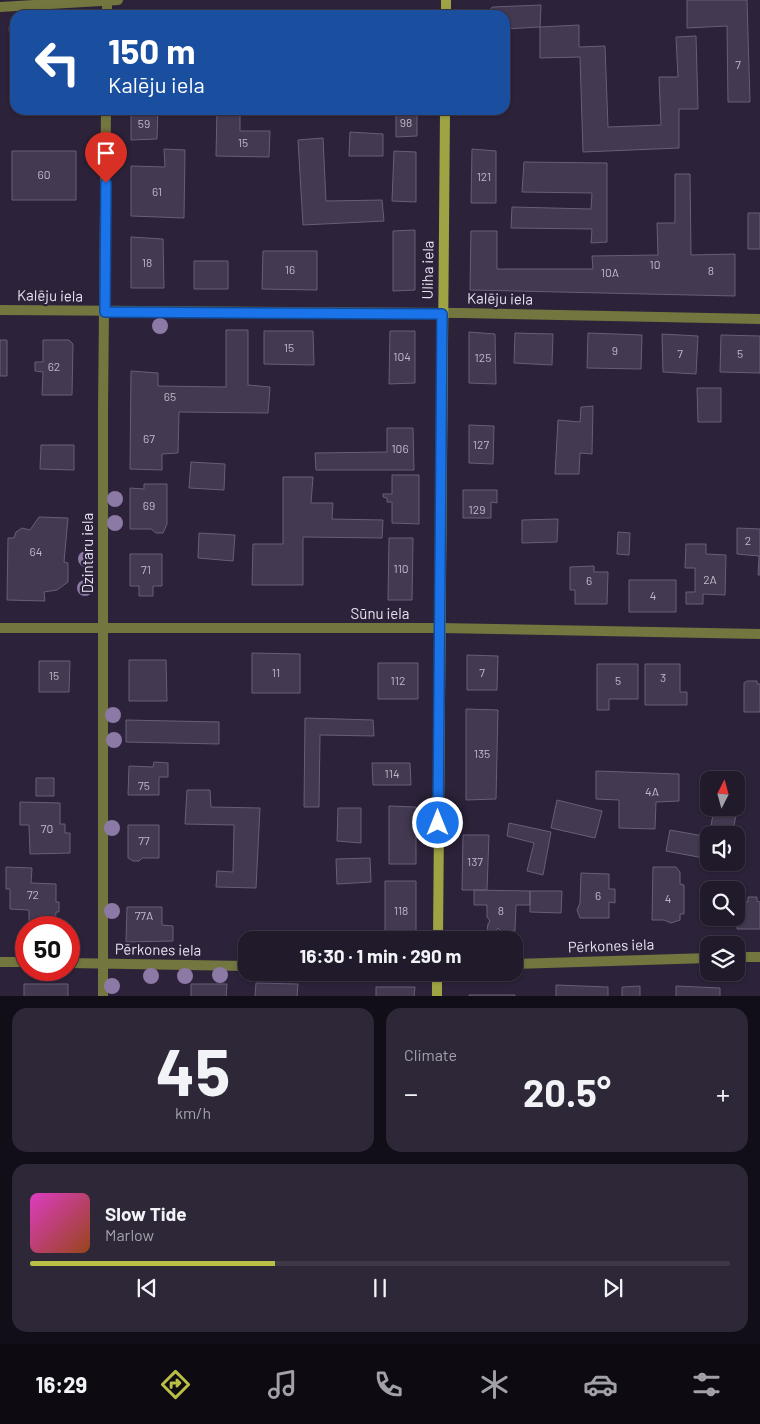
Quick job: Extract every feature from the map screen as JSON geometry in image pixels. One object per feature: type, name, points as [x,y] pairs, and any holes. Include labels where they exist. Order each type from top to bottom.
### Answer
[{"type":"main road","name":"Uliha iela","points":[[438,931],[439,628],[445,115]]},
{"type":"main road","points":[[437,981],[437,996]]},
{"type":"street","points":[[0,6],[118,0]]},
{"type":"street","name":"Dzintaru iela","points":[[103,996],[103,409],[106,115]]},
{"type":"street","name":"Kalēju iela","points":[[0,310],[760,319]]},
{"type":"street","name":"Sūnu iela","points":[[0,628],[439,628],[760,634]]},
{"type":"street","points":[[745,957],[760,957]]},
{"type":"street","name":"Pērkones iela","points":[[523,964],[700,958]]},
{"type":"street","points":[[0,962],[15,962]]},
{"type":"street","name":"Pērkones iela","points":[[80,963],[238,966]]},
{"type":"building","points":[[687,0],[747,0],[750,102],[728,102],[727,26],[687,28]]},
{"type":"building","points":[[541,5],[540,27],[510,29],[510,10],[491,10],[493,7]]},
{"type":"building","points":[[579,25],[579,47],[605,46],[608,127],[661,125],[659,77],[678,77],[676,37],[696,36],[698,109],[679,109],[679,148],[583,152],[580,57],[540,58],[540,27]]},
{"type":"building","points":[[131,115],[158,115],[157,139],[131,140]]},
{"type":"building","points":[[217,115],[240,115],[240,131],[270,131],[269,157],[216,156]]},
{"type":"building","points":[[396,115],[417,115],[417,136],[396,137]]},
{"type":"building","points":[[350,132],[383,134],[383,156],[349,156]]},
{"type":"building","points":[[323,138],[326,201],[382,200],[384,221],[303,225],[298,140]]},
{"type":"building","points":[[164,149],[185,150],[184,218],[131,216],[131,166],[165,167]]},
{"type":"building","points":[[472,149],[496,151],[496,203],[471,203]]},
{"type":"building","points":[[12,151],[76,151],[76,200],[12,200]]},
{"type":"building","points":[[394,151],[416,152],[416,202],[392,201]]},
{"type":"building","points":[[524,162],[607,163],[607,242],[591,243],[592,229],[511,228],[512,207],[591,209],[592,193],[522,192]]},
{"type":"building","points":[[675,174],[690,174],[691,255],[735,254],[735,296],[470,290],[471,231],[497,231],[497,269],[593,269],[592,256],[658,255],[657,223],[675,223]]},
{"type":"building","points":[[748,213],[760,213],[760,249],[748,249]]},
{"type":"building","points":[[415,230],[415,290],[393,291],[393,231]]},
{"type":"building","points":[[131,237],[163,239],[164,288],[131,288]]},
{"type":"building","points":[[263,251],[317,251],[317,290],[262,289]]},
{"type":"building","points":[[194,261],[228,261],[228,289],[194,289]]},
{"type":"building","points":[[226,330],[248,330],[248,385],[270,387],[268,413],[179,412],[178,453],[162,454],[162,470],[130,469],[131,371],[158,373],[158,386],[226,387]]},
{"type":"building","points":[[264,331],[313,331],[314,365],[264,364]]},
{"type":"building","points":[[390,331],[415,331],[415,383],[389,384]]},
{"type":"building","points":[[469,332],[495,334],[496,384],[469,383]]},
{"type":"building","points":[[515,333],[553,334],[552,365],[514,363]]},
{"type":"building","points":[[588,333],[642,335],[641,369],[587,368]]},
{"type":"building","points":[[662,334],[698,336],[696,374],[663,372]]},
{"type":"building","points":[[721,335],[760,336],[760,373],[720,372]]},
{"type":"building","points":[[0,340],[7,340],[7,376],[0,376]]},
{"type":"building","points":[[43,340],[69,340],[73,344],[72,395],[42,395],[43,372],[35,371],[35,362],[43,362]]},
{"type":"building","points":[[697,388],[721,388],[721,422],[698,422]]},
{"type":"building","points":[[593,406],[592,454],[580,453],[579,474],[555,474],[558,420],[580,422],[581,407]]},
{"type":"building","points":[[469,425],[494,426],[493,464],[469,463]]},
{"type":"building","points":[[387,428],[413,428],[414,470],[316,470],[315,453],[387,452]]},
{"type":"building","points":[[41,445],[74,445],[74,470],[40,469]]},
{"type":"building","points":[[191,462],[225,464],[224,490],[189,488]]},
{"type":"building","points":[[392,475],[419,475],[419,524],[392,523],[392,502],[387,502],[387,498],[383,497],[383,494],[392,494]]},
{"type":"building","points":[[283,477],[313,477],[311,503],[333,503],[332,519],[383,520],[382,538],[303,537],[303,585],[252,585],[253,544],[283,544]]},
{"type":"building","points":[[144,484],[167,484],[167,524],[163,533],[156,533],[151,529],[130,529],[130,488],[144,489]]},
{"type":"building","points":[[463,490],[497,490],[497,503],[491,502],[491,518],[463,518]]},
{"type":"building","points":[[39,517],[68,518],[64,562],[68,563],[68,582],[57,590],[44,592],[45,601],[7,600],[8,538],[14,538],[16,532],[22,528],[30,530]]},
{"type":"building","points":[[558,519],[557,542],[522,543],[522,520]]},
{"type":"building","points":[[737,528],[760,529],[760,575],[758,575],[759,556],[737,554]]},
{"type":"building","points":[[618,532],[630,533],[629,555],[617,554]]},
{"type":"building","points":[[199,533],[235,535],[233,561],[198,558]]},
{"type":"building","points":[[389,538],[413,538],[412,600],[388,600]]},
{"type":"building","points":[[686,544],[706,544],[706,554],[726,555],[725,595],[703,594],[703,604],[686,604],[686,592],[695,592],[695,568],[685,568]]},
{"type":"building","points":[[130,554],[162,554],[162,586],[153,586],[153,596],[139,596],[139,586],[130,586]]},
{"type":"building","points":[[594,566],[594,572],[608,572],[607,604],[575,604],[575,590],[570,590],[570,567]]},
{"type":"building","points":[[629,580],[676,580],[676,612],[629,612]]},
{"type":"building","points":[[252,653],[300,654],[300,693],[252,693]]},
{"type":"building","points":[[467,655],[498,656],[497,690],[467,690]]},
{"type":"building","points":[[129,660],[166,660],[167,701],[129,701]]},
{"type":"building","points":[[39,661],[70,661],[69,692],[39,692]]},
{"type":"building","points":[[378,663],[418,663],[418,699],[378,699]]},
{"type":"building","points":[[597,664],[638,664],[638,699],[609,699],[609,710],[597,710]]},
{"type":"building","points":[[645,664],[680,664],[680,692],[687,692],[687,705],[645,705]]},
{"type":"building","points":[[747,681],[757,681],[757,684],[760,684],[760,712],[744,712],[744,683]]},
{"type":"building","points":[[466,709],[498,710],[496,799],[466,800]]},
{"type":"building","points":[[305,718],[373,720],[374,736],[320,735],[319,807],[304,807]]},
{"type":"building","points":[[126,720],[219,722],[219,744],[126,742]]},
{"type":"building","points":[[154,762],[168,763],[168,777],[159,777],[159,795],[128,795],[129,766],[153,767]]},
{"type":"building","points":[[372,763],[410,763],[411,785],[373,785]]},
{"type":"building","points":[[596,771],[679,774],[679,801],[656,802],[655,829],[619,828],[619,800],[596,799]]},
{"type":"building","points":[[36,778],[54,778],[54,796],[36,796]]},
{"type":"building","points":[[187,790],[210,790],[211,807],[260,808],[256,888],[216,887],[217,871],[233,872],[234,825],[185,824]]},
{"type":"building","points":[[557,800],[602,811],[595,838],[551,828]]},
{"type":"building","points":[[20,802],[60,803],[60,824],[65,824],[65,833],[70,833],[70,853],[30,854],[29,825],[20,825]]},
{"type":"building","points":[[389,806],[416,807],[416,864],[389,864]]},
{"type":"building","points":[[338,808],[361,808],[361,843],[337,841]]},
{"type":"building","points":[[713,816],[736,816],[734,826],[711,826]]},
{"type":"building","points":[[509,823],[551,832],[543,875],[527,871],[534,843],[507,836]]},
{"type":"building","points":[[128,825],[159,825],[159,858],[142,858],[139,861],[133,861],[128,858]]},
{"type":"building","points":[[670,830],[700,835],[700,857],[666,851]]},
{"type":"building","points":[[463,835],[489,835],[487,890],[462,890]]},
{"type":"building","points":[[370,858],[371,882],[337,884],[336,859]]},
{"type":"building","points":[[6,867],[32,868],[31,883],[56,884],[56,902],[59,902],[59,912],[56,912],[56,916],[29,916],[29,910],[10,909],[10,889],[6,889]]},
{"type":"building","points":[[653,867],[676,867],[680,872],[680,884],[684,885],[684,914],[680,914],[680,920],[671,923],[664,920],[652,920]]},
{"type":"building","points":[[581,873],[609,874],[609,889],[615,889],[615,903],[609,902],[609,918],[580,918],[577,910],[580,903]]},
{"type":"building","points":[[385,881],[416,881],[416,931],[385,931]]},
{"type":"building","points":[[474,890],[530,891],[530,905],[516,905],[515,931],[501,931],[498,928],[495,931],[487,931],[490,921],[487,917],[487,905],[474,905]]},
{"type":"building","points":[[530,891],[562,891],[561,913],[530,912]]},
{"type":"building","points":[[748,897],[757,897],[757,901],[760,902],[760,929],[737,929],[737,926],[745,926],[745,902],[748,902]]},
{"type":"building","points":[[127,907],[162,907],[162,925],[173,926],[173,941],[126,942]]},
{"type":"building","points":[[256,983],[298,984],[297,996],[255,996]]},
{"type":"building","points":[[24,984],[68,984],[68,996],[24,996]]},
{"type":"building","points":[[191,984],[227,984],[226,996],[191,996]]},
{"type":"building","points":[[556,985],[608,987],[608,996],[556,996]]},
{"type":"building","points":[[640,986],[640,996],[622,996],[622,987]]},
{"type":"building","points":[[676,986],[720,988],[720,996],[676,996]]},
{"type":"building","points":[[376,987],[415,987],[414,996],[376,996]]},
{"type":"building","points":[[469,995],[515,995],[515,996]]},
{"type":"route","points":[[106,183],[105,312],[442,314],[438,823]]}]
